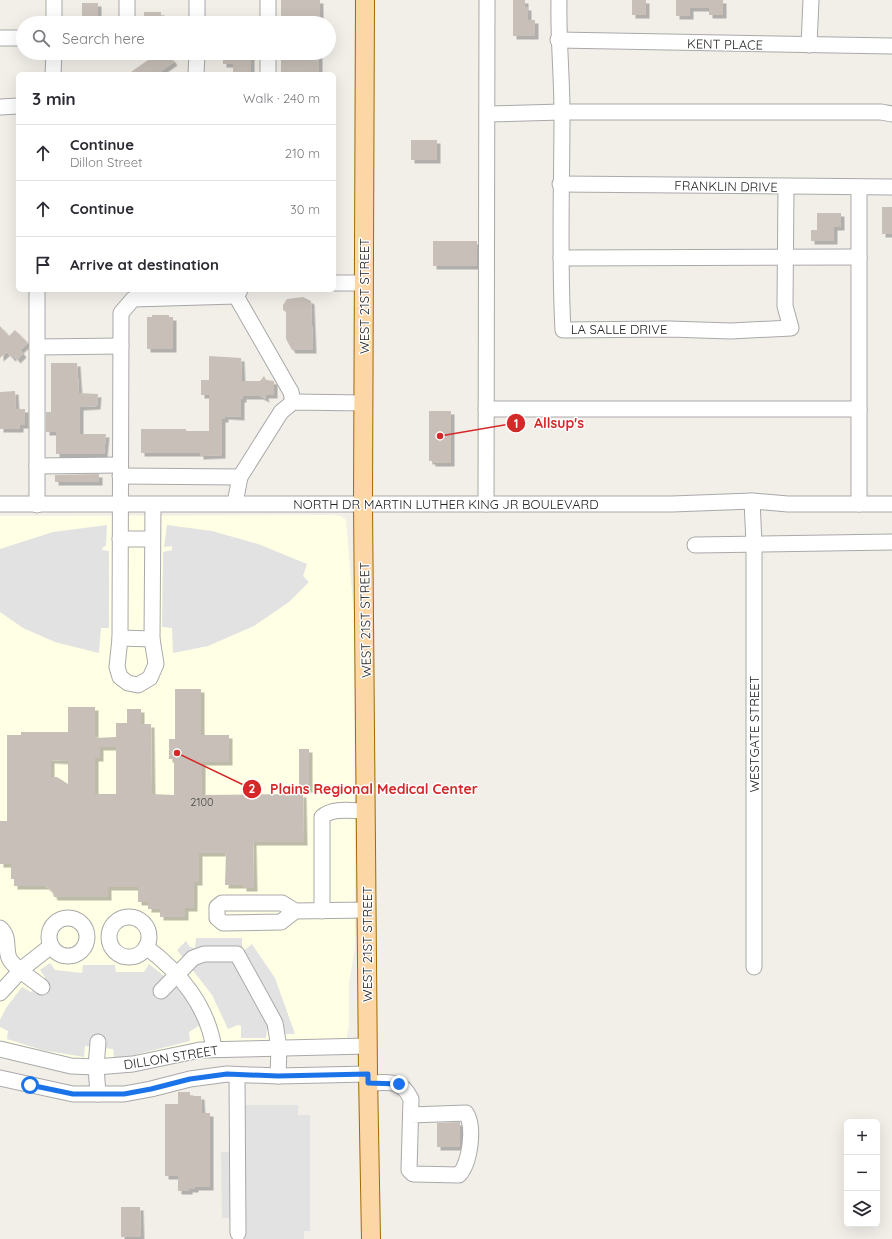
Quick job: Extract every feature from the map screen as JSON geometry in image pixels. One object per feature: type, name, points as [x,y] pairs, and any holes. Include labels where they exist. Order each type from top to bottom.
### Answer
[{"type":"main road","name":"WEST 21ST STREET","points":[[365,0],[363,504],[367,1046],[371,1239]]},
{"type":"street","points":[[54,0],[54,16]]},
{"type":"street","points":[[127,0],[127,16]]},
{"type":"street","points":[[197,0],[197,16]]},
{"type":"street","points":[[268,0],[268,16]]},
{"type":"street","points":[[486,504],[487,0]]},
{"type":"street","name":"LA SALLE DRIVE","points":[[559,0],[558,40],[562,112],[560,184],[563,330],[731,330],[791,328],[785,306],[786,187]]},
{"type":"street","points":[[809,45],[811,0]]},
{"type":"street","points":[[0,38],[16,38]]},
{"type":"street","name":"KENT PLACE","points":[[558,40],[892,46]]},
{"type":"street","points":[[53,72],[54,60]]},
{"type":"street","points":[[196,72],[197,60]]},
{"type":"street","points":[[268,60],[268,72]]},
{"type":"street","points":[[0,107],[16,106]]},
{"type":"street","points":[[487,114],[562,112],[881,112],[892,114]]},
{"type":"street","name":"FRANKLIN DRIVE","points":[[560,184],[892,188]]},
{"type":"street","points":[[859,188],[859,504]]},
{"type":"street","points":[[561,258],[859,257]]},
{"type":"street","points":[[336,283],[364,283]]},
{"type":"street","points":[[37,292],[37,505]]},
{"type":"street","points":[[153,505],[152,639],[156,664],[150,678],[138,685],[128,683],[120,677],[117,667],[120,638],[121,313],[133,299],[238,292],[291,392],[293,402]]},
{"type":"street","points":[[37,347],[120,346]]},
{"type":"street","points":[[235,503],[240,477],[281,412],[293,402],[364,403]]},
{"type":"street","points":[[486,409],[859,409]]},
{"type":"street","points":[[37,466],[240,477]]},
{"type":"street","name":"NORTH DR MARTIN LUTHER KING JR BOULEVARD","points":[[0,504],[672,504],[752,501],[788,504],[892,504]]},
{"type":"street","name":"WESTGATE STREET","points":[[752,501],[754,543],[754,967]]},
{"type":"street","points":[[120,540],[152,539]]},
{"type":"street","points":[[695,545],[892,542]]},
{"type":"street","points":[[120,638],[152,639]]},
{"type":"street","points":[[322,911],[322,817],[328,812],[334,811],[366,811]]},
{"type":"street","points":[[294,911],[367,910]]},
{"type":"street","points":[[0,928],[7,936],[9,959],[20,970],[42,987]]},
{"type":"street","points":[[0,993],[20,970],[51,946]]},
{"type":"street","points":[[146,947],[164,959],[177,974],[204,1013],[232,1074],[238,1233]]},
{"type":"street","points":[[161,991],[193,958],[204,954],[237,954],[275,1023],[279,1048],[278,1076]]},
{"type":"street","points":[[98,1042],[96,1067],[98,1094]]},
{"type":"street","name":"DILLON STREET","points":[[0,1049],[71,1066],[96,1067],[133,1064],[200,1050],[367,1046]]},
{"type":"street","name":"DILLON STREET","points":[[0,1078],[66,1092],[98,1094],[151,1089],[190,1079],[232,1074],[368,1079],[399,1084],[407,1091],[411,1099],[409,1170],[413,1174],[422,1175],[459,1175],[464,1169],[469,1158],[470,1119],[466,1113],[411,1115]]},
{"type":"shaded area","points":[[0,516],[341,516],[346,520],[354,617],[355,947],[349,983],[349,1025],[346,1040],[119,1061],[60,1059],[0,1044]]},
{"type":"shaded area","points":[[107,525],[106,546],[103,547],[102,550],[109,551],[109,628],[101,628],[99,653],[55,642],[23,628],[0,612],[0,549],[53,532]]},
{"type":"shaded area","points":[[167,525],[212,531],[258,544],[307,564],[303,576],[309,582],[289,602],[254,626],[208,646],[173,653],[172,628],[162,627],[163,552],[172,550],[172,546],[164,547]]},
{"type":"shaded area","points":[[196,938],[242,938],[242,949],[245,950],[252,944],[275,978],[295,1034],[272,1034],[270,1029],[267,1030],[266,1038],[241,1038],[241,1026],[238,1025],[228,1029],[212,995],[177,950],[186,941],[190,947],[195,948]]},
{"type":"shaded area","points":[[50,963],[55,970],[82,973],[83,965],[115,965],[116,972],[144,972],[149,964],[174,984],[192,1006],[200,1025],[189,1032],[190,1041],[126,1057],[114,1057],[113,1049],[85,1046],[84,1057],[42,1050],[7,1039],[8,1031],[0,1027],[0,1020],[6,1008],[22,987],[31,992],[45,977],[40,970]]},
{"type":"shaded area","points":[[234,1105],[298,1105],[298,1115],[310,1115],[310,1231],[304,1231],[304,1239],[233,1239],[232,1218],[222,1218],[221,1152],[234,1152]]},
{"type":"building","points":[[281,0],[320,0],[320,16],[281,16]]},
{"type":"building","points":[[513,0],[525,0],[525,7],[528,7],[528,20],[535,20],[535,36],[513,36]]},
{"type":"building","points":[[632,0],[646,0],[646,15],[632,15]]},
{"type":"building","points":[[676,0],[723,0],[723,15],[709,15],[709,8],[690,8],[690,16],[676,16]]},
{"type":"building","points":[[82,3],[98,3],[98,16],[82,16]]},
{"type":"building","points":[[144,12],[161,12],[161,16],[144,16]]},
{"type":"building","points":[[148,60],[172,60],[174,62],[160,72],[131,72]]},
{"type":"building","points":[[223,60],[251,60],[251,72],[233,72],[233,64],[223,64]]},
{"type":"building","points":[[281,60],[319,60],[319,72],[281,72]]},
{"type":"building","points":[[411,140],[437,140],[437,160],[411,160]]},
{"type":"building","points":[[882,207],[892,207],[892,234],[882,234]]},
{"type":"building","points":[[817,213],[841,213],[841,227],[834,227],[834,241],[811,241],[811,230],[817,230]]},
{"type":"building","points":[[433,241],[477,241],[477,266],[433,266]]},
{"type":"building","points":[[303,297],[311,301],[313,350],[292,350],[286,339],[286,312],[283,310],[283,305],[287,299]]},
{"type":"building","points":[[152,315],[169,315],[169,317],[173,317],[173,349],[147,349],[147,317],[152,317]]},
{"type":"building","points":[[0,326],[9,336],[15,330],[28,343],[20,350],[23,354],[17,360],[14,356],[12,358],[7,352],[0,358]]},
{"type":"building","points":[[209,356],[241,358],[242,381],[260,381],[264,376],[266,380],[274,381],[274,395],[265,395],[266,399],[260,396],[243,396],[243,399],[241,399],[241,417],[225,416],[225,419],[222,419],[222,455],[200,456],[200,453],[141,453],[141,429],[186,429],[186,431],[209,431],[209,395],[201,395],[201,380],[209,380]]},
{"type":"building","points":[[51,363],[77,363],[79,393],[98,394],[97,406],[80,407],[80,434],[106,434],[104,454],[56,454],[56,432],[46,432],[46,412],[51,412]]},
{"type":"building","points":[[15,391],[16,409],[25,409],[25,425],[20,425],[20,429],[0,429],[0,392]]},
{"type":"building","points":[[429,411],[451,411],[451,463],[432,463],[432,461],[429,461]]},
{"type":"building","points":[[99,474],[99,482],[55,482],[55,475]]},
{"type":"building","points":[[175,689],[201,689],[201,735],[229,735],[229,762],[202,762],[202,795],[303,794],[304,842],[253,842],[254,888],[243,888],[243,885],[225,885],[226,853],[199,853],[199,882],[194,882],[194,908],[185,908],[185,917],[160,917],[160,909],[148,909],[148,902],[138,902],[138,887],[108,887],[108,897],[54,897],[52,891],[45,886],[14,886],[14,879],[11,879],[11,864],[0,864],[0,821],[7,821],[7,735],[21,735],[21,732],[68,732],[68,707],[95,707],[95,738],[116,737],[116,723],[127,723],[127,709],[141,709],[141,724],[151,724],[152,794],[174,795],[174,759],[169,759],[169,739],[175,739]],"holes":[[[100,747],[116,747],[116,794],[95,794],[95,758],[100,758]],[[51,760],[68,761],[68,784],[57,777],[51,777]]]},
{"type":"building","points":[[299,749],[309,749],[309,789],[299,789]]},
{"type":"building","points":[[178,1092],[190,1092],[190,1096],[201,1096],[202,1113],[210,1113],[210,1187],[195,1187],[195,1189],[189,1189],[189,1191],[178,1191],[178,1176],[165,1176],[165,1104],[178,1104]]},
{"type":"building","points":[[460,1122],[460,1147],[437,1147],[437,1123]]},
{"type":"building","points":[[121,1207],[140,1207],[141,1237],[121,1237]]},
{"type":"place","name":"Allsup's","points":[[440,436]]},
{"type":"place","name":"Plains Regional Medical Center","points":[[177,753]]},
{"type":"route","points":[[30,1085],[73,1094],[124,1094],[190,1079],[227,1074],[278,1076],[368,1074],[368,1083],[399,1084]]}]
